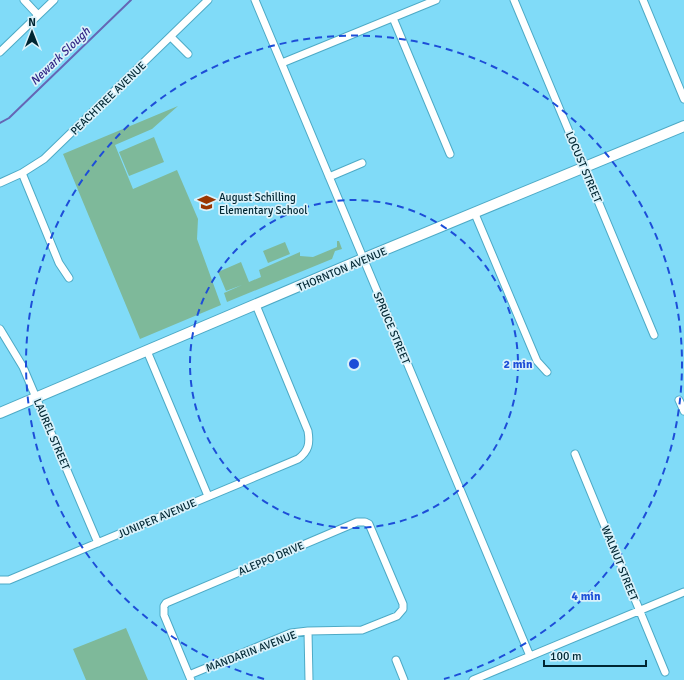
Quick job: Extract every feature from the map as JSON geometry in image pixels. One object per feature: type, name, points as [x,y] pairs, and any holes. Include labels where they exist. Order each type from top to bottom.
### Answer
[{"type":"main road","name":"THORNTON AVENUE","points":[[0,413],[684,126]]},
{"type":"street","points":[[24,0],[38,15]]},
{"type":"street","points":[[0,52],[54,0]]},
{"type":"street","name":"PEACHTREE AVENUE","points":[[0,183],[22,173],[54,151],[208,0]]},
{"type":"street","name":"SPRUCE STREET","points":[[255,0],[530,656]]},
{"type":"street","points":[[282,63],[436,0]]},
{"type":"street","name":"LOCUST STREET","points":[[514,0],[654,335]]},
{"type":"street","points":[[643,0],[684,99]]},
{"type":"street","points":[[393,18],[450,154]]},
{"type":"street","points":[[171,37],[188,54]]},
{"type":"street","points":[[329,177],[362,163]]},
{"type":"street","points":[[22,173],[59,263],[69,278]]},
{"type":"street","points":[[475,214],[538,361],[547,372]]},
{"type":"street","name":"JUNIPER AVENUE","points":[[0,580],[9,580],[298,459],[305,454],[309,446],[308,431],[256,305]]},
{"type":"street","name":"LAUREL STREET","points":[[0,329],[24,367],[98,543]]},
{"type":"street","points":[[147,351],[208,496]]},
{"type":"street","points":[[679,400],[684,411]]},
{"type":"street","name":"WALNUT STREET","points":[[575,454],[665,672]]},
{"type":"street","name":"ALEPPO DRIVE","points":[[190,678],[164,615],[164,606],[166,603],[357,522],[365,522],[372,528],[401,598],[403,609]]},
{"type":"street","points":[[473,680],[684,592]]},
{"type":"street","name":"MANDARIN AVENUE","points":[[190,678],[281,637],[308,631],[362,630],[397,616],[403,609]]},
{"type":"street","points":[[308,631],[309,680]]},
{"type":"street","points":[[396,660],[404,680]]},
{"type":"green space","points":[[178,106],[152,129],[115,145],[133,189],[177,170],[198,219],[197,239],[221,305],[140,339],[63,154]]},
{"type":"green space","points":[[154,137],[164,162],[129,176],[119,152]]},
{"type":"green space","points":[[337,241],[339,241],[342,249],[335,251],[332,259],[227,302],[224,293],[242,285],[226,291],[218,272],[241,262],[249,282],[261,277],[259,270],[300,252],[300,256],[313,257],[337,247]]},
{"type":"green space","points":[[285,242],[290,254],[268,263],[263,251]]},
{"type":"green space","points":[[126,628],[148,680],[86,680],[73,649]]},
{"type":"waterway","name":"Newark Slough","points":[[0,123],[9,118],[131,0]]},
{"type":"place","name":"August Schilling Elementary School","points":[[206,203]]}]
